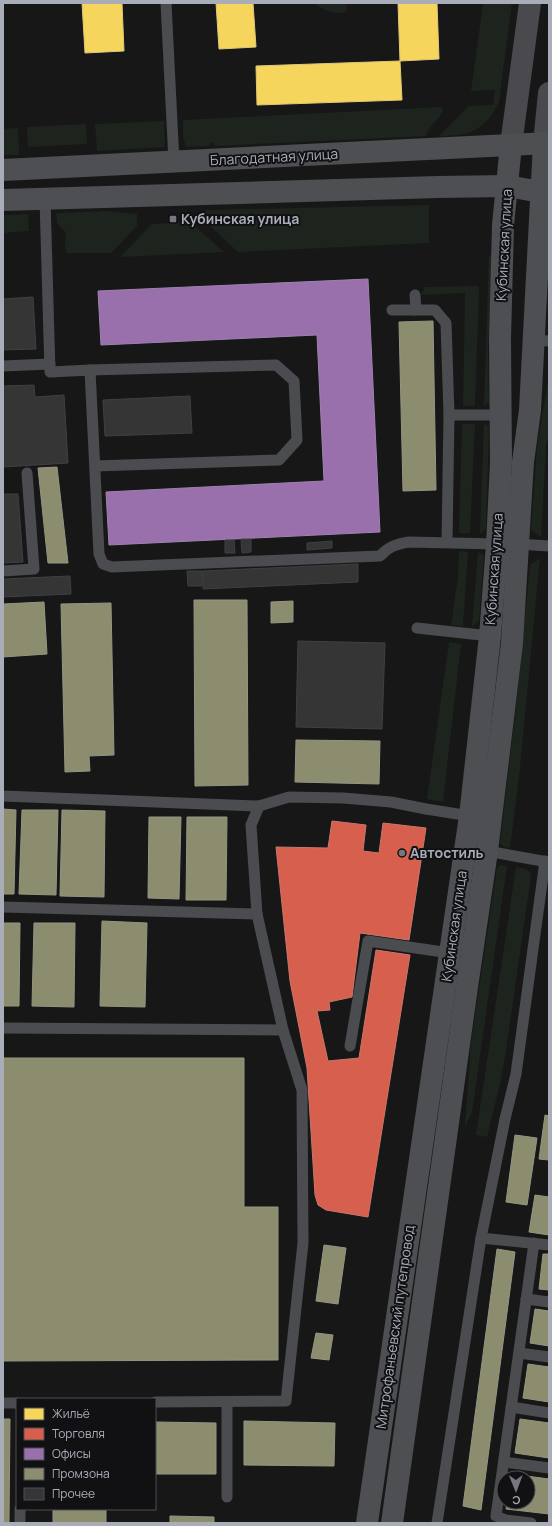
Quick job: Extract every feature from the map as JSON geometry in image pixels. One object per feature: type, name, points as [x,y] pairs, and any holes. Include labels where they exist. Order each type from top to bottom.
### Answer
[{"type":"main road","name":"Кубинская улица","points":[[423,1132],[470,816],[490,636],[501,463],[500,339],[503,231],[511,145],[530,3]]},
{"type":"main road","name":"Кубинская улица","points":[[446,1134],[487,851],[512,643],[524,462],[530,410],[541,341],[549,93]]},
{"type":"main road","name":"Благодатная улица","points":[[3,170],[547,143]]},
{"type":"main road","points":[[3,200],[508,186],[545,192]]},
{"type":"main road","name":"Митрофаньевский путепровод","points":[[367,1523],[423,1132]]},
{"type":"main road","name":"Митрофаньевский путепровод","points":[[392,1523],[446,1134]]},
{"type":"lane","points":[[166,3],[174,162]]},
{"type":"lane","points":[[45,198],[50,372],[276,365],[294,381],[297,440],[279,460],[95,466]]},
{"type":"lane","points":[[415,295],[416,310]]},
{"type":"lane","points":[[392,310],[435,310],[446,323],[449,415],[447,542]]},
{"type":"lane","points":[[3,366],[50,364]]},
{"type":"lane","points":[[90,370],[99,554],[103,564],[112,567],[380,556],[387,548],[397,544],[409,542],[496,544]]},
{"type":"lane","points":[[449,415],[501,415]]},
{"type":"lane","points":[[3,571],[34,569],[27,473]]},
{"type":"lane","points":[[518,544],[549,546]]},
{"type":"lane","points":[[417,628],[490,636]]},
{"type":"lane","points":[[3,796],[259,806],[289,797],[343,798],[391,802],[470,816]]},
{"type":"lane","points":[[156,1402],[286,1402],[303,1243],[302,1090],[283,1030],[257,914],[251,825],[259,806]]},
{"type":"lane","points":[[437,1523],[481,1238],[505,1119],[516,1074],[547,862],[487,851]]},
{"type":"lane","points":[[3,908],[257,914]]},
{"type":"lane","points":[[350,1046],[368,941],[450,953]]},
{"type":"lane","points":[[3,1028],[283,1030]]},
{"type":"lane","points":[[481,1238],[549,1245]]},
{"type":"lane","points":[[531,1523],[506,1520],[496,1516],[534,1243]]},
{"type":"lane","points":[[526,1299],[549,1302]]},
{"type":"lane","points":[[519,1353],[549,1357]]},
{"type":"lane","points":[[227,1402],[227,1498]]},
{"type":"lane","points":[[3,1403],[16,1403]]},
{"type":"lane","points":[[511,1408],[549,1413]]},
{"type":"lane","points":[[504,1462],[549,1468]]},
{"type":"lane","points":[[20,1510],[20,1523]]},
{"type":"shaded area","points":[[314,3],[346,3],[347,10],[341,13],[332,12],[324,10]]},
{"type":"shaded area","points":[[483,3],[512,3],[499,102],[488,120],[475,130],[459,135],[439,136],[469,106],[493,105],[495,90],[471,91]]},
{"type":"shaded area","points":[[442,107],[443,111],[429,129],[426,136],[214,146],[214,143],[211,143],[210,146],[186,147],[183,137],[183,120]]},
{"type":"shaded area","points":[[164,121],[165,147],[97,151],[95,124]]},
{"type":"shaded area","points":[[86,124],[87,144],[28,147],[27,127]]},
{"type":"shaded area","points":[[18,128],[19,155],[3,155],[3,129]]},
{"type":"shaded area","points":[[429,205],[429,243],[238,252],[206,222],[205,210]]},
{"type":"shaded area","points":[[107,211],[137,214],[137,226],[111,253],[67,253],[65,248],[66,233],[57,223],[56,213]]},
{"type":"shaded area","points":[[28,214],[29,231],[3,233],[3,215]]},
{"type":"shaded area","points":[[190,222],[224,252],[120,257],[152,224]]},
{"type":"shaded area","points":[[489,256],[492,256],[488,352],[489,402],[484,406]]},
{"type":"shaded area","points":[[479,286],[475,406],[463,406],[465,293],[421,295],[425,287]]},
{"type":"shaded area","points":[[549,375],[549,433],[546,446],[541,537],[531,530],[537,446]]},
{"type":"shaded area","points":[[484,423],[489,427],[486,529],[480,534]]},
{"type":"shaded area","points":[[462,424],[475,424],[470,533],[459,533]]},
{"type":"shaded area","points":[[459,551],[468,552],[463,626],[451,625],[458,577]]},
{"type":"shaded area","points":[[478,552],[484,556],[479,621],[472,627]]},
{"type":"shaded area","points":[[540,558],[520,768],[510,848],[504,847],[500,843],[517,698],[530,565]]},
{"type":"shaded area","points":[[449,642],[461,644],[443,802],[427,799]]},
{"type":"shaded area","points":[[501,865],[507,866],[472,1112],[466,1125],[471,1043],[497,868]]},
{"type":"shaded area","points":[[516,867],[527,870],[531,876],[505,1057],[487,1137],[476,1135]]},
{"type":"building: Жильё","points":[[82,3],[122,3],[124,51],[85,53]]},
{"type":"building: Жильё","points":[[216,3],[253,3],[256,47],[219,49]]},
{"type":"building: Жильё","points":[[398,3],[437,3],[439,59],[400,61]]},
{"type":"building: Жильё","points":[[400,61],[402,100],[257,105],[256,66]]},
{"type":"building: Торговля","points":[[332,821],[366,825],[363,851],[379,853],[383,823],[426,828],[409,940],[360,933],[352,997],[329,1002],[330,1010],[317,1011],[328,1061],[359,1058],[376,950],[410,955],[368,1217],[326,1210],[318,1205],[315,1195],[307,1068],[290,981],[276,847],[328,848]]},
{"type":"building: Офисы","points":[[368,279],[380,532],[109,545],[106,492],[324,481],[317,335],[101,345],[98,291]]},
{"type":"building: Промзона","points":[[433,321],[436,490],[403,491],[399,322]]},
{"type":"building: Промзона","points":[[57,467],[68,563],[48,563],[38,468]]},
{"type":"building: Промзона","points":[[194,600],[247,600],[248,785],[195,786]]},
{"type":"building: Промзона","points":[[293,601],[293,622],[271,623],[271,602]]},
{"type":"building: Промзона","points":[[44,602],[47,654],[3,657],[3,604]]},
{"type":"building: Промзона","points":[[111,603],[114,755],[89,756],[90,771],[65,772],[61,604]]},
{"type":"building: Промзона","points":[[296,740],[380,741],[379,784],[295,782]]},
{"type":"building: Промзона","points":[[3,809],[16,810],[14,894],[3,894]]},
{"type":"building: Промзона","points":[[22,810],[58,810],[56,895],[19,894]]},
{"type":"building: Промзона","points":[[62,810],[105,811],[104,897],[60,896]]},
{"type":"building: Промзона","points":[[149,817],[181,817],[179,899],[148,898]]},
{"type":"building: Промзона","points":[[187,817],[227,817],[226,900],[186,900]]},
{"type":"building: Промзона","points":[[102,921],[147,923],[145,1007],[100,1006]]},
{"type":"building: Промзона","points":[[3,923],[20,923],[19,1006],[3,1006]]},
{"type":"building: Промзона","points":[[34,923],[75,923],[74,1007],[32,1006]]},
{"type":"building: Промзона","points":[[3,1058],[244,1058],[244,1207],[278,1207],[278,1360],[3,1361]]},
{"type":"building: Промзона","points":[[545,1115],[549,1116],[549,1160],[539,1159]]},
{"type":"building: Промзона","points":[[515,1135],[537,1138],[527,1205],[506,1202]]},
{"type":"building: Промзона","points":[[535,1195],[549,1197],[549,1235],[529,1232]]},
{"type":"building: Промзона","points":[[324,1245],[346,1248],[338,1304],[316,1301]]},
{"type":"building: Промзона","points":[[497,1249],[515,1252],[481,1510],[463,1506]]},
{"type":"building: Промзона","points":[[543,1254],[549,1254],[549,1290],[539,1289]]},
{"type":"building: Промзона","points":[[535,1309],[549,1311],[549,1346],[530,1343]]},
{"type":"building: Промзона","points":[[316,1333],[333,1335],[329,1360],[311,1358]]},
{"type":"building: Промзона","points":[[528,1364],[549,1367],[549,1402],[523,1398]]},
{"type":"building: Промзона","points":[[3,1419],[10,1419],[9,1523],[3,1523]]},
{"type":"building: Промзона","points":[[520,1419],[549,1423],[549,1458],[515,1453]]},
{"type":"building: Промзона","points":[[244,1421],[335,1423],[334,1466],[244,1465]]},
{"type":"building: Промзона","points":[[156,1422],[216,1423],[216,1474],[156,1474]]},
{"type":"building: Промзона","points":[[536,1477],[549,1479],[549,1514],[515,1510],[536,1510]]},
{"type":"building: Промзона","points":[[53,1510],[106,1510],[106,1523],[53,1523]]},
{"type":"building: Промзона","points":[[170,1516],[214,1517],[214,1523],[170,1523]]},
{"type":"building: Прочее","points":[[33,297],[36,349],[3,350],[3,299]]},
{"type":"building: Прочее","points":[[34,385],[35,397],[64,395],[68,463],[3,467],[3,386]]},
{"type":"building: Прочее","points":[[190,396],[192,433],[105,436],[103,400]]},
{"type":"building: Прочее","points":[[3,494],[18,494],[23,562],[3,563]]},
{"type":"building: Прочее","points":[[241,539],[251,539],[251,552],[242,553]]},
{"type":"building: Прочее","points":[[225,540],[234,540],[235,553],[225,553]]},
{"type":"building: Прочее","points":[[332,541],[332,548],[307,550],[307,543]]},
{"type":"building: Прочее","points":[[358,564],[358,582],[203,589],[203,571]]},
{"type":"building: Прочее","points":[[187,571],[202,571],[202,586],[188,586]]},
{"type":"building: Прочее","points":[[70,576],[71,594],[3,597],[3,579]]},
{"type":"building: Прочее","points":[[298,641],[385,643],[382,729],[296,727]]},
{"type":"place","name":"Кубинская улица","points":[[173,219]]},
{"type":"place","name":"Автостиль","points":[[402,853]]}]
